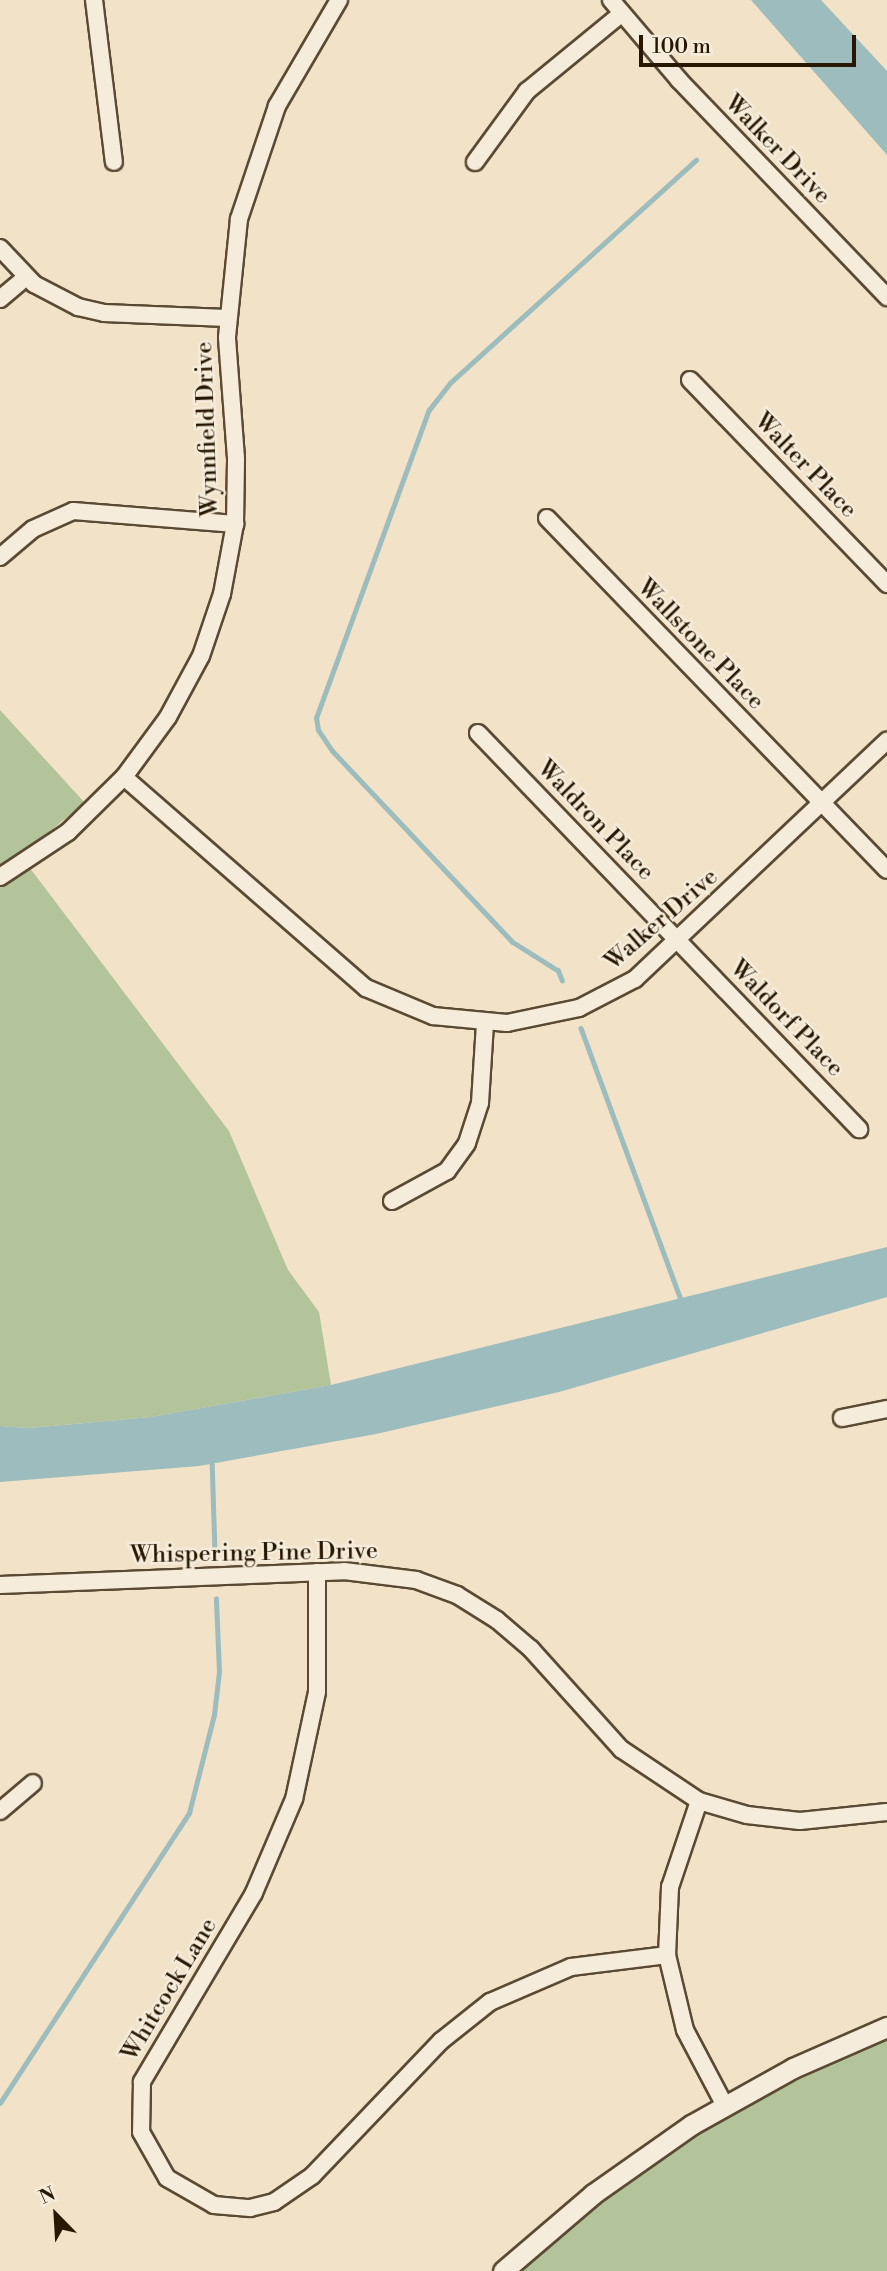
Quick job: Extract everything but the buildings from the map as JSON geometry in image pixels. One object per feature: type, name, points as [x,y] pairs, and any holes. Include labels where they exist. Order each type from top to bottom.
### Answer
[{"type":"street","points":[[94,0],[114,162]]},
{"type":"street","name":"Wynnfield Drive","points":[[0,877],[62,836],[124,777],[168,717],[201,656],[222,594],[235,524],[236,458],[227,318],[239,219],[261,145],[295,70],[339,0]]},
{"type":"street","name":"Walker Drive","points":[[611,0],[621,14],[887,297]]},
{"type":"street","points":[[475,162],[535,83],[621,14]]},
{"type":"street","points":[[0,248],[26,277],[60,300],[95,312],[227,318]]},
{"type":"street","points":[[0,299],[26,277]]},
{"type":"street","name":"Walter Place","points":[[690,380],[887,584]]},
{"type":"street","points":[[0,557],[33,529],[73,511],[235,524]]},
{"type":"street","name":"Wallstone Place","points":[[547,517],[887,870]]},
{"type":"street","name":"Waldron Place","points":[[478,733],[679,940]]},
{"type":"street","name":"Walker Drive","points":[[124,777],[366,988],[418,1012],[485,1024],[542,1018],[600,1000],[642,974],[887,741]]},
{"type":"street","name":"Waldorf Place","points":[[679,940],[859,1129]]},
{"type":"street","points":[[392,1201],[447,1171],[467,1143],[480,1103],[485,1024]]},
{"type":"street","points":[[842,1418],[887,1409]]},
{"type":"street","name":"Whispering Pine Drive","points":[[0,1585],[317,1572],[394,1575],[437,1587],[476,1606],[521,1639],[621,1749],[699,1801],[747,1815],[800,1821],[887,1812]]},
{"type":"street","name":"Whitcock Lane","points":[[317,1572],[317,1692],[309,1744],[290,1812],[254,1893],[142,2082],[141,2132],[167,2178],[214,2205],[238,2208],[274,2202],[312,2176],[440,2040],[490,2002],[571,1967],[667,1955]]},
{"type":"street","points":[[0,1811],[33,1783]]},
{"type":"street","points":[[699,1801],[670,1887],[667,1955],[685,2030],[724,2104]]},
{"type":"street","points":[[503,2271],[624,2170],[724,2104],[887,2027]]},
{"type":"green space","points":[[0,710],[85,803],[20,855],[229,1131],[288,1270],[319,1312],[331,1385],[151,1417],[30,1428],[0,1426]]},
{"type":"green space","points":[[887,2038],[887,2271],[518,2271],[618,2186],[676,2146],[741,2107]]},
{"type":"water","points":[[751,0],[821,0],[887,71],[887,155]]},
{"type":"water","points":[[887,1247],[887,1297],[559,1392],[376,1434],[199,1466],[0,1482],[0,1426],[30,1428],[151,1417],[331,1385]]},
{"type":"waterway","points":[[562,981],[558,971],[512,942],[332,751],[318,730],[316,718],[429,410],[450,383],[696,160]]},
{"type":"waterway","points":[[581,1028],[681,1300]]},
{"type":"waterway","points":[[212,1458],[215,1555]]},
{"type":"waterway","points":[[0,2103],[189,1813],[214,1715],[219,1672],[216,1599]]}]
